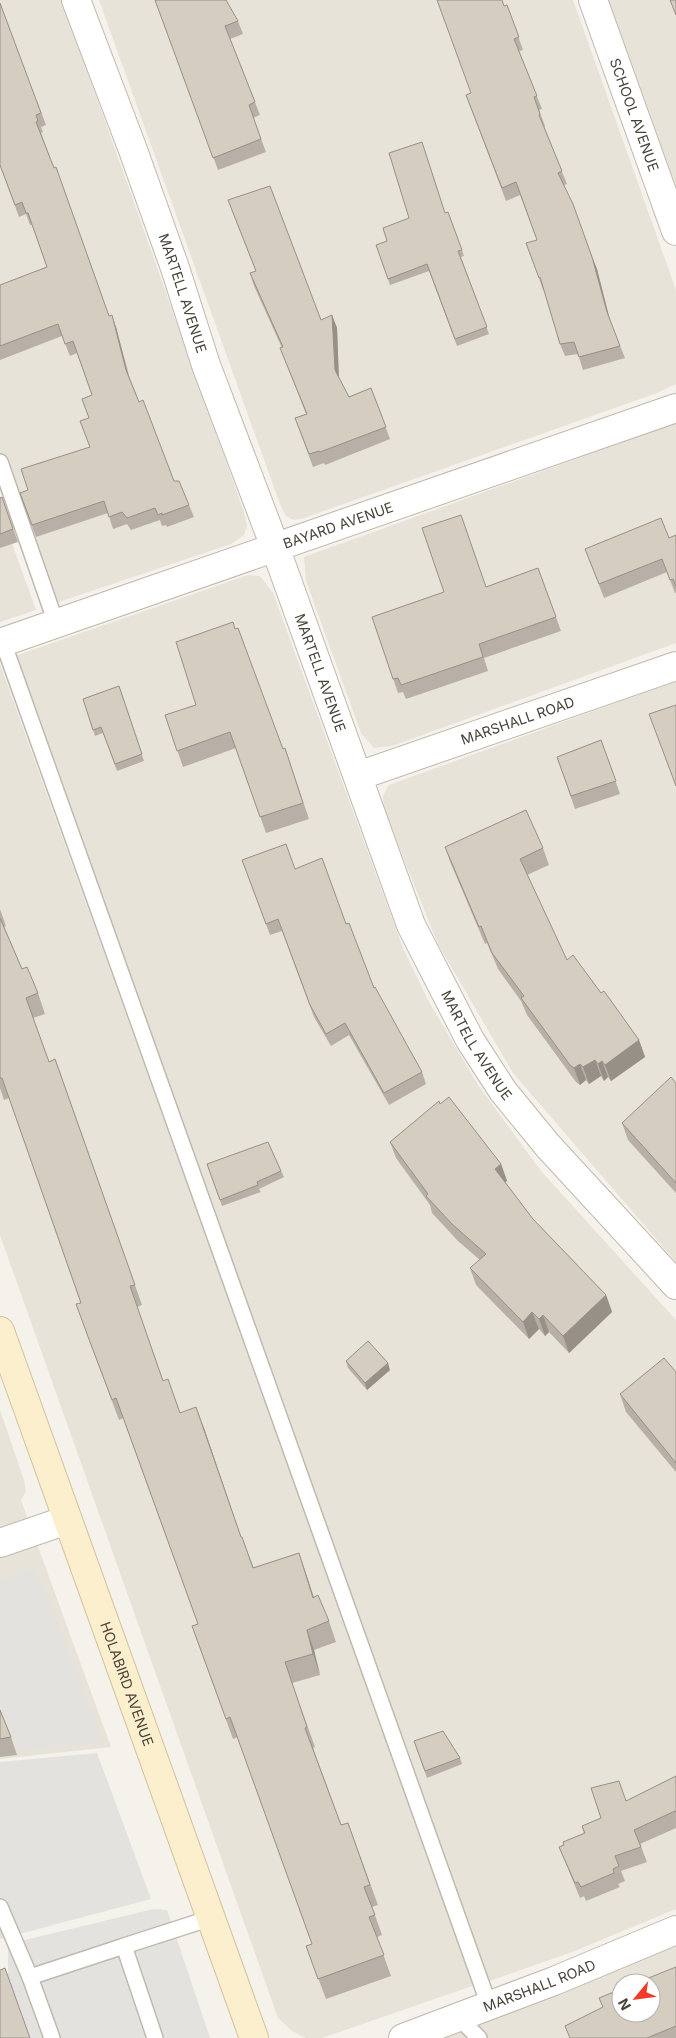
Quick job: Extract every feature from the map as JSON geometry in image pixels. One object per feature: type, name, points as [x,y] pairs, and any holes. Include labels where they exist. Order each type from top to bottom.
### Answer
[{"type":"main road","name":"HOLABIRD AVENUE","points":[[0,1331],[254,2038]]},
{"type":"street","name":"MARTELL AVENUE","points":[[76,0],[175,268],[206,365],[275,547],[411,925],[470,1040],[503,1091],[548,1146],[676,1284]]},
{"type":"street","name":"SCHOOL AVENUE","points":[[593,0],[676,231]]},
{"type":"street","name":"BAYARD AVENUE","points":[[1,643],[676,408]]},
{"type":"street","name":"MARSHALL ROAD","points":[[358,776],[676,666]]},
{"type":"street","points":[[0,1543],[67,1520]]},
{"type":"street","name":"MARSHALL ROAD","points":[[403,2038],[554,1981],[676,1930]]},
{"type":"lane","points":[[0,462],[56,623]]},
{"type":"lane","points":[[1,643],[489,2005]]},
{"type":"lane","points":[[0,1907],[30,1977],[52,2038]]},
{"type":"lane","points":[[30,1977],[210,1918]]},
{"type":"lane","points":[[124,1946],[155,2038]]},
{"type":"lane","points":[[458,2017],[479,2038]]},
{"type":"shaded area","points":[[0,0],[62,0],[244,512],[247,526],[244,535],[231,544],[47,606],[0,479]]},
{"type":"shaded area","points":[[99,0],[573,0],[676,290],[676,384],[657,393],[304,518],[294,520],[286,516],[280,504]]},
{"type":"shaded area","points":[[608,0],[676,0],[676,190]]},
{"type":"shaded area","points":[[676,423],[676,643],[392,746],[374,748],[361,733],[306,581],[304,557]]},
{"type":"shaded area","points":[[0,510],[36,610],[0,622]]},
{"type":"shaded area","points":[[248,575],[260,576],[273,593],[403,948],[429,1002],[478,1085],[541,1171],[676,1320],[676,1909],[572,1952],[484,1983],[15,656]]},
{"type":"shaded area","points":[[0,664],[475,1985],[322,2038],[306,2038],[292,2031],[278,2018],[0,1235]]},
{"type":"shaded area","points":[[676,681],[676,1262],[513,1073],[438,944],[384,810],[383,796],[389,785]]},
{"type":"shaded area","points":[[0,1410],[24,1480],[26,1491],[21,1500],[111,1747],[0,1759]]},
{"type":"shaded area","points":[[32,1568],[41,1582],[103,1742],[20,1752],[0,1701],[0,1581]]},
{"type":"shaded area","points":[[97,1753],[151,1899],[0,1939],[0,1762]]},
{"type":"shaded area","points":[[154,1909],[167,1910],[210,2038],[30,2038],[8,1975],[8,1944]]},
{"type":"shaded area","points":[[676,1946],[676,2038],[444,2038]]},
{"type":"building","points":[[155,0],[226,0],[238,21],[225,26],[255,102],[249,105],[261,139],[213,158]]},
{"type":"building","points":[[437,0],[502,0],[504,6],[507,5],[519,37],[514,39],[537,96],[534,97],[539,115],[562,171],[558,173],[573,204],[592,257],[607,312],[620,346],[579,357],[574,342],[560,344],[540,277],[526,243],[537,240],[516,182],[502,188],[466,95],[471,93]]},
{"type":"building","points":[[670,0],[676,0],[676,15]]},
{"type":"building","points":[[0,3],[41,113],[36,115],[38,121],[36,122],[54,168],[56,167],[109,316],[112,315],[126,370],[139,402],[143,400],[174,481],[179,481],[189,505],[162,515],[162,513],[158,515],[155,508],[127,518],[122,512],[109,517],[104,501],[32,525],[20,493],[28,490],[21,469],[90,447],[80,421],[89,418],[82,399],[92,395],[73,341],[65,344],[58,324],[0,346],[0,285],[47,267],[28,213],[26,213],[22,202],[15,205],[0,165]]},
{"type":"building","points":[[422,142],[445,213],[448,212],[462,250],[458,251],[487,327],[455,339],[427,264],[388,279],[376,245],[387,241],[383,228],[409,218],[389,153]]},
{"type":"building","points":[[270,186],[321,320],[332,315],[335,370],[349,397],[371,388],[386,427],[320,452],[309,454],[295,418],[307,414],[280,348],[283,347],[250,273],[256,271],[228,200]]},
{"type":"building","points":[[2,497],[13,529],[0,534],[0,498]]},
{"type":"building","points":[[461,515],[486,587],[538,568],[556,617],[479,644],[483,657],[401,685],[398,678],[393,679],[372,617],[444,592],[422,528]]},
{"type":"building","points":[[661,518],[669,538],[676,535],[676,586],[673,579],[670,580],[662,559],[599,584],[585,549]]},
{"type":"building","points":[[233,622],[235,629],[238,628],[283,749],[285,748],[303,803],[260,817],[230,732],[177,751],[165,715],[196,705],[176,642]]},
{"type":"building","points":[[119,686],[142,754],[115,764],[101,727],[93,730],[83,699]]},
{"type":"building","points":[[676,705],[676,786],[649,714]]},
{"type":"building","points":[[601,740],[616,781],[571,796],[557,757]]},
{"type":"building","points":[[526,810],[543,848],[520,859],[567,960],[573,955],[601,993],[604,991],[639,1040],[605,1065],[602,1061],[598,1064],[595,1060],[583,1067],[580,1064],[574,1068],[570,1065],[521,998],[524,996],[492,953],[445,847]]},
{"type":"building","points":[[286,844],[295,869],[322,858],[346,924],[349,923],[374,988],[422,1072],[384,1093],[345,1023],[326,1034],[310,1005],[278,919],[266,924],[242,860]]},
{"type":"building","points":[[0,918],[22,969],[27,967],[38,993],[26,998],[49,1062],[55,1059],[135,1285],[130,1286],[163,1381],[168,1379],[180,1413],[196,1407],[253,1568],[299,1553],[313,1598],[318,1595],[329,1621],[307,1630],[313,1654],[285,1662],[307,1727],[305,1728],[341,1825],[348,1823],[370,1885],[364,1887],[375,1915],[369,1917],[384,1955],[318,1979],[306,1946],[312,1944],[230,1717],[226,1719],[192,1626],[198,1624],[116,1398],[112,1400],[76,1304],[81,1303],[2,1078],[0,1078]]},
{"type":"building","points":[[671,1077],[676,1083],[676,1183],[622,1123]]},
{"type":"building","points":[[449,1097],[501,1164],[495,1169],[533,1219],[606,1295],[563,1336],[543,1315],[539,1319],[532,1312],[523,1322],[470,1268],[486,1254],[452,1224],[426,1196],[428,1194],[390,1142],[439,1101],[440,1104]]},
{"type":"building","points":[[268,1142],[281,1171],[257,1182],[258,1185],[220,1200],[207,1164]]},
{"type":"building","points":[[368,1341],[388,1363],[365,1383],[346,1361]]},
{"type":"building","points":[[664,1358],[676,1372],[676,1463],[620,1394]]},
{"type":"building","points":[[0,1710],[11,1737],[0,1739]]},
{"type":"building","points":[[443,1731],[460,1758],[425,1771],[414,1741]]},
{"type":"building","points":[[676,1776],[676,1812],[634,1830],[641,1847],[615,1856],[619,1866],[613,1869],[614,1873],[581,1887],[578,1882],[575,1883],[559,1847],[564,1845],[563,1842],[585,1833],[582,1826],[601,1818],[591,1788],[619,1781],[626,1801]]},
{"type":"building","points":[[676,1967],[676,2026],[647,2038],[570,2038],[565,2026],[603,2007],[599,1998],[611,1993],[611,2023],[661,2023],[661,1973]]},
{"type":"building","points":[[5,1968],[30,2038],[0,2038],[0,1970]]}]
